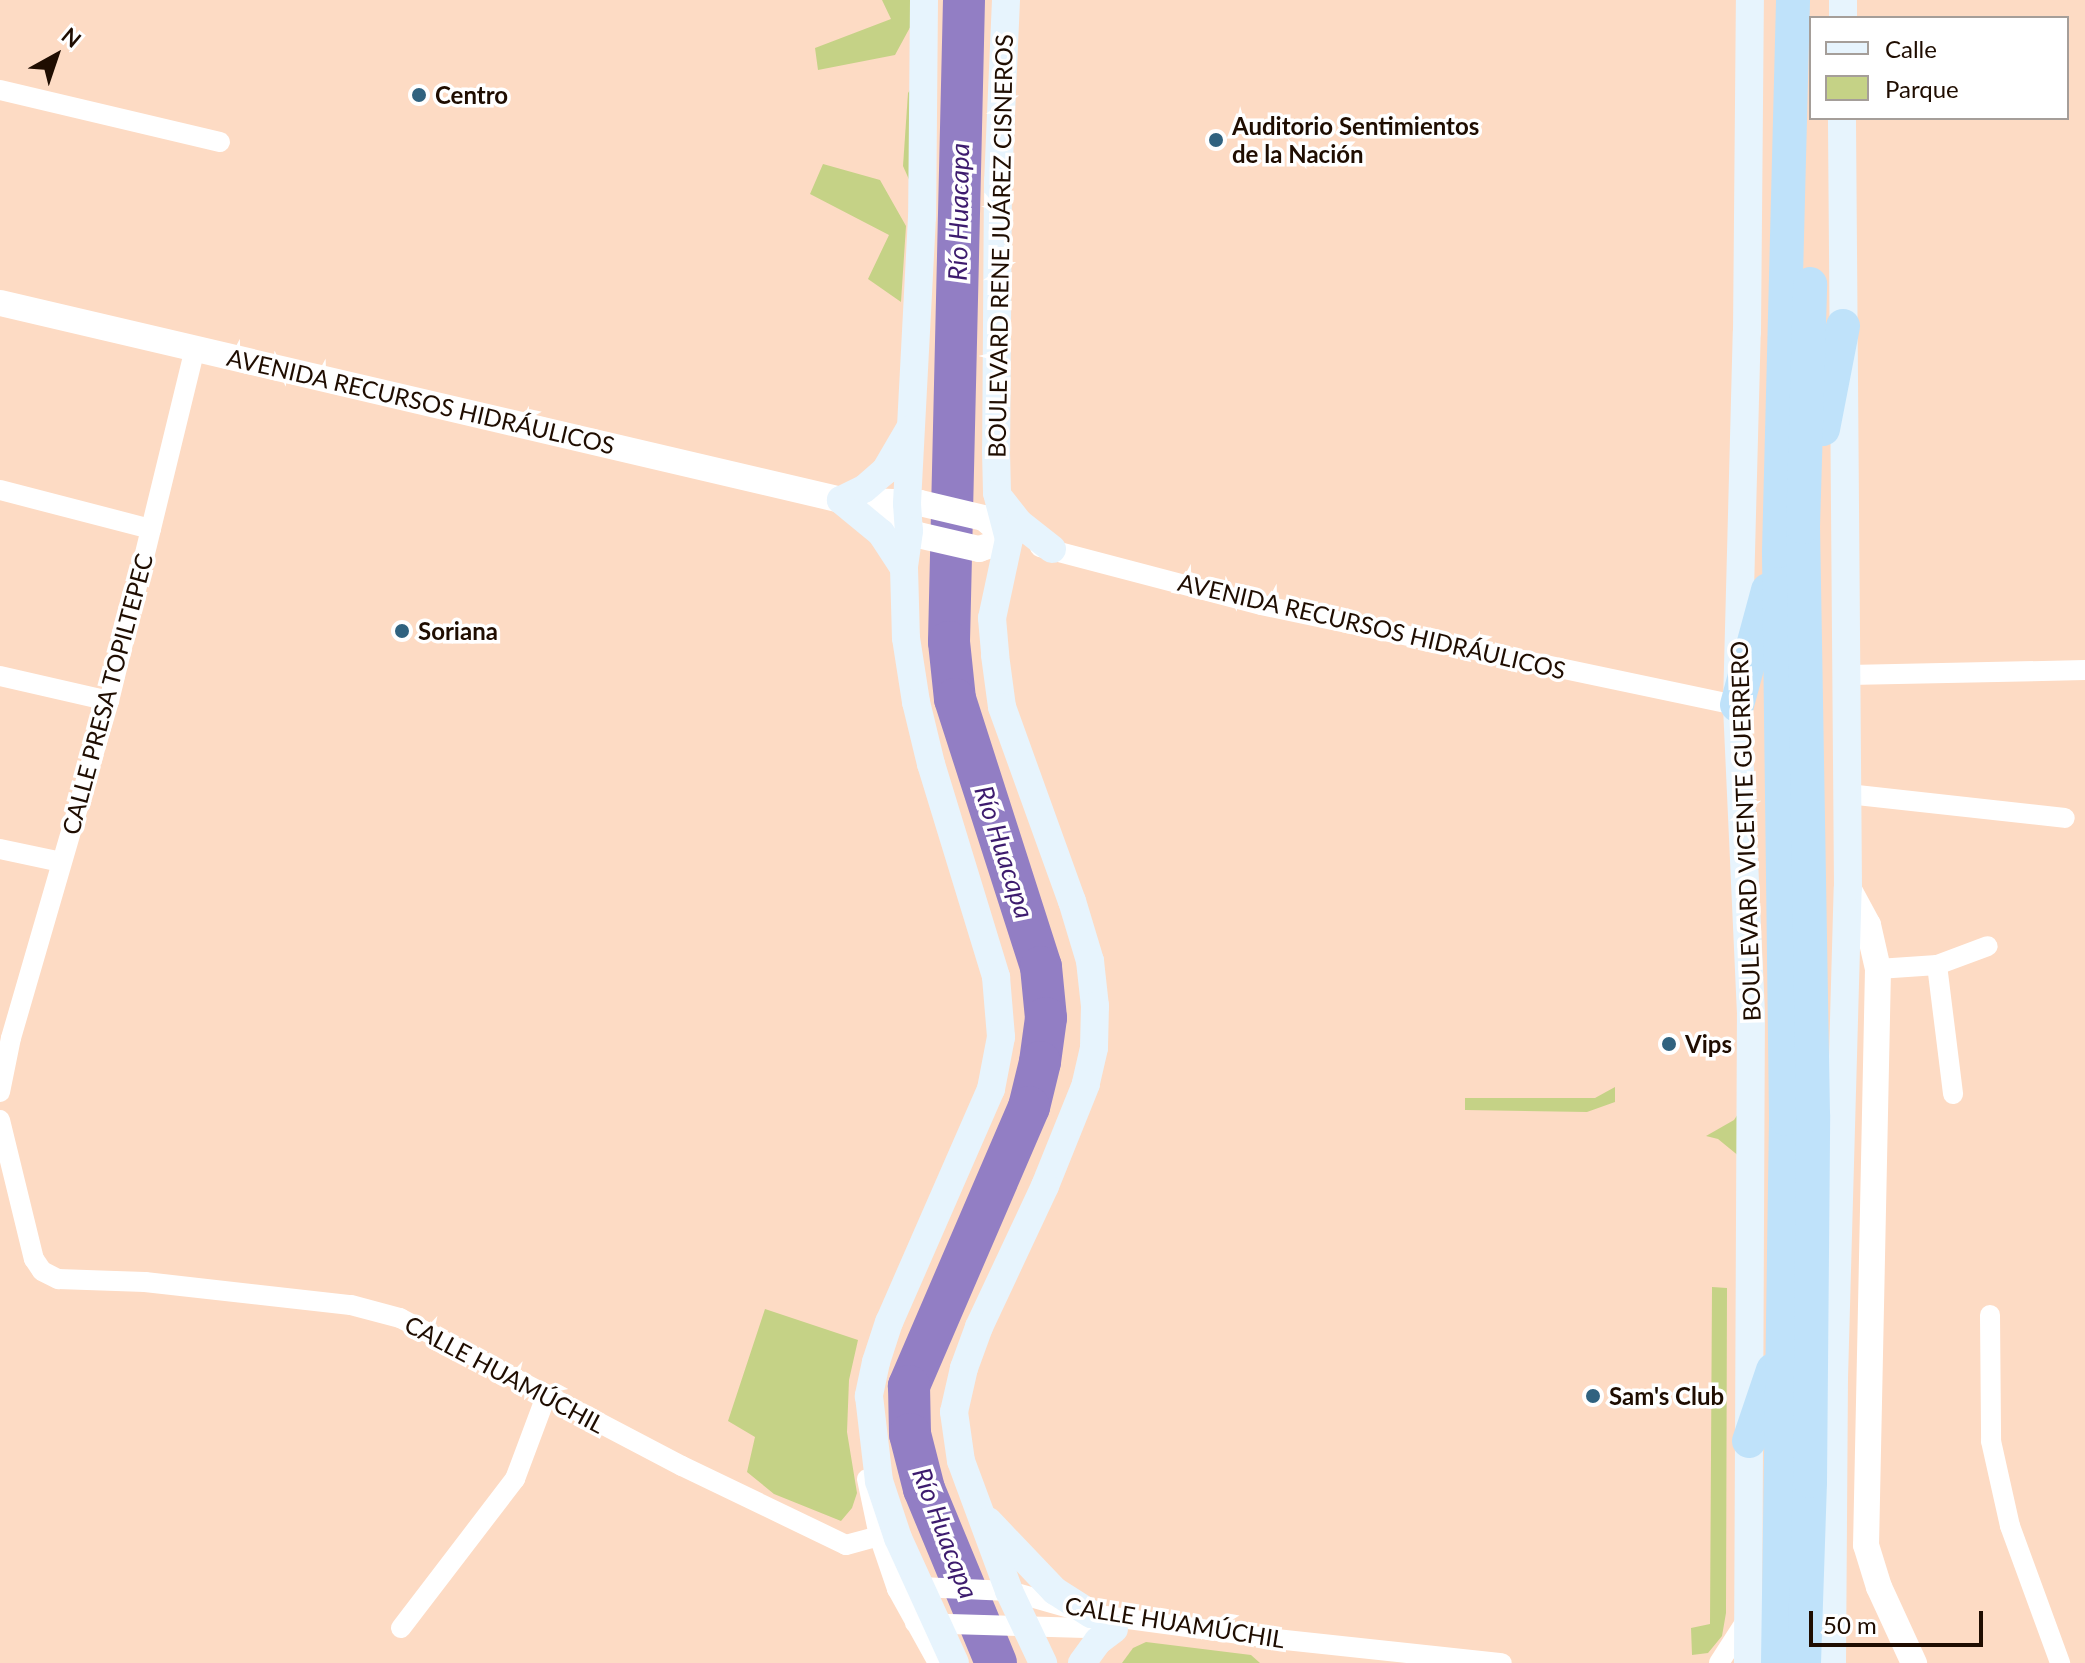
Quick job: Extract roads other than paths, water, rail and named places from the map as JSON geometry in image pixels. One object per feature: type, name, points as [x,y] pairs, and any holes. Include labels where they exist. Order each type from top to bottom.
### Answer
[{"type":"highway","name":"BOULEVARD VICENTE GUERRERO","points":[[1778,1663],[1782,1484],[1780,1347],[1786,1119],[1779,551],[1793,0]]},
{"type":"highway","points":[[1804,1663],[1810,1481],[1813,1115],[1803,527],[1814,120]]},
{"type":"highway","points":[[1803,527],[1843,326]]},
{"type":"highway","points":[[1737,705],[1779,551]]},
{"type":"highway","points":[[1749,1441],[1780,1347]]},
{"type":"main road","points":[[924,0],[922,217],[912,426],[913,518],[904,568],[906,638],[916,702],[996,977],[1001,1037],[991,1089],[889,1322],[869,1396],[879,1481],[898,1538],[909,1588],[926,1624],[955,1663]]},
{"type":"main road","name":"BOULEVARD RENE JUÁREZ CISNEROS","points":[[1006,0],[990,505],[1009,539]]},
{"type":"main road","name":"BOULEVARD VICENTE GUERRERO","points":[[1748,1663],[1751,1014],[1737,705],[1747,332],[1750,0]]},
{"type":"main road","points":[[1832,1663],[1834,1378],[1848,888],[1849,675],[1842,120]]},
{"type":"main road","points":[[904,568],[881,533],[841,500],[864,489],[885,471],[912,426]]},
{"type":"main road","points":[[990,505],[1052,549]]},
{"type":"main road","points":[[1009,539],[992,618],[1002,707],[1045,817],[1090,961],[1094,1048],[1075,1115],[979,1327],[964,1368],[954,1412],[961,1461],[1009,1591],[1043,1663]]},
{"type":"main road","points":[[980,1513],[1055,1591],[1103,1621],[1098,1641],[1082,1663]]},
{"type":"street","points":[[0,90],[220,142]]},
{"type":"street","name":"AVENIDA RECURSOS HIDRÁULICOS","points":[[0,303],[913,518],[979,549],[1009,539],[1261,605],[1737,705]]},
{"type":"street","name":"CALLE PRESA TOPILTEPEC","points":[[0,1092],[5,1038],[109,701],[195,348]]},
{"type":"street","points":[[0,490],[151,529]]},
{"type":"street","name":"AVENIDA RECURSOS HIDRÁULICOS","points":[[913,518],[990,505]]},
{"type":"street","points":[[1849,675],[2085,670]]},
{"type":"street","points":[[0,676],[109,701]]},
{"type":"street","points":[[1848,794],[2065,818]]},
{"type":"street","points":[[0,849],[61,862]]},
{"type":"street","points":[[1848,888],[1868,925],[1878,969],[1866,1545],[1879,1587],[1914,1663]]},
{"type":"street","points":[[1878,969],[1937,965],[1988,946]]},
{"type":"street","points":[[1937,965],[1953,1094]]},
{"type":"street","name":"CALLE HUAMÚCHIL","points":[[0,1120],[34,1259],[42,1271],[58,1279],[145,1282],[351,1305],[400,1318],[546,1396],[846,1545],[879,1536]]},
{"type":"street","points":[[1990,1315],[1991,1441],[2010,1526],[2060,1663]]},
{"type":"street","points":[[401,1628],[515,1479],[546,1396]]},
{"type":"street","points":[[869,1396],[867,1479],[879,1536],[909,1588]]},
{"type":"street","name":"CALLE HUAMÚCHIL","points":[[909,1588],[1009,1591],[1103,1621],[1402,1663]]},
{"type":"street","name":"CALLE HUAMÚCHIL","points":[[926,1624],[1103,1621],[1502,1663]]},
{"type":"street","points":[[1719,1663],[1746,1621]]},
{"type":"street","points":[[926,1624],[938,1663]]},
{"type":"waterway","name":"Río Huacapa","points":[[964,0],[949,642],[955,699],[1041,967],[1046,1018],[1029,1107],[909,1386],[910,1434],[924,1489],[996,1663]]},
{"type":"place","name":"Centro","points":[[419,95]]},
{"type":"place","name":"Auditorio Sentimientos de la Nación","points":[[1216,140]]},
{"type":"place","name":"Soriana","points":[[402,631]]},
{"type":"place","name":"Vips","points":[[1669,1044]]},
{"type":"place","name":"Sam's Club","points":[[1593,1396]]}]
